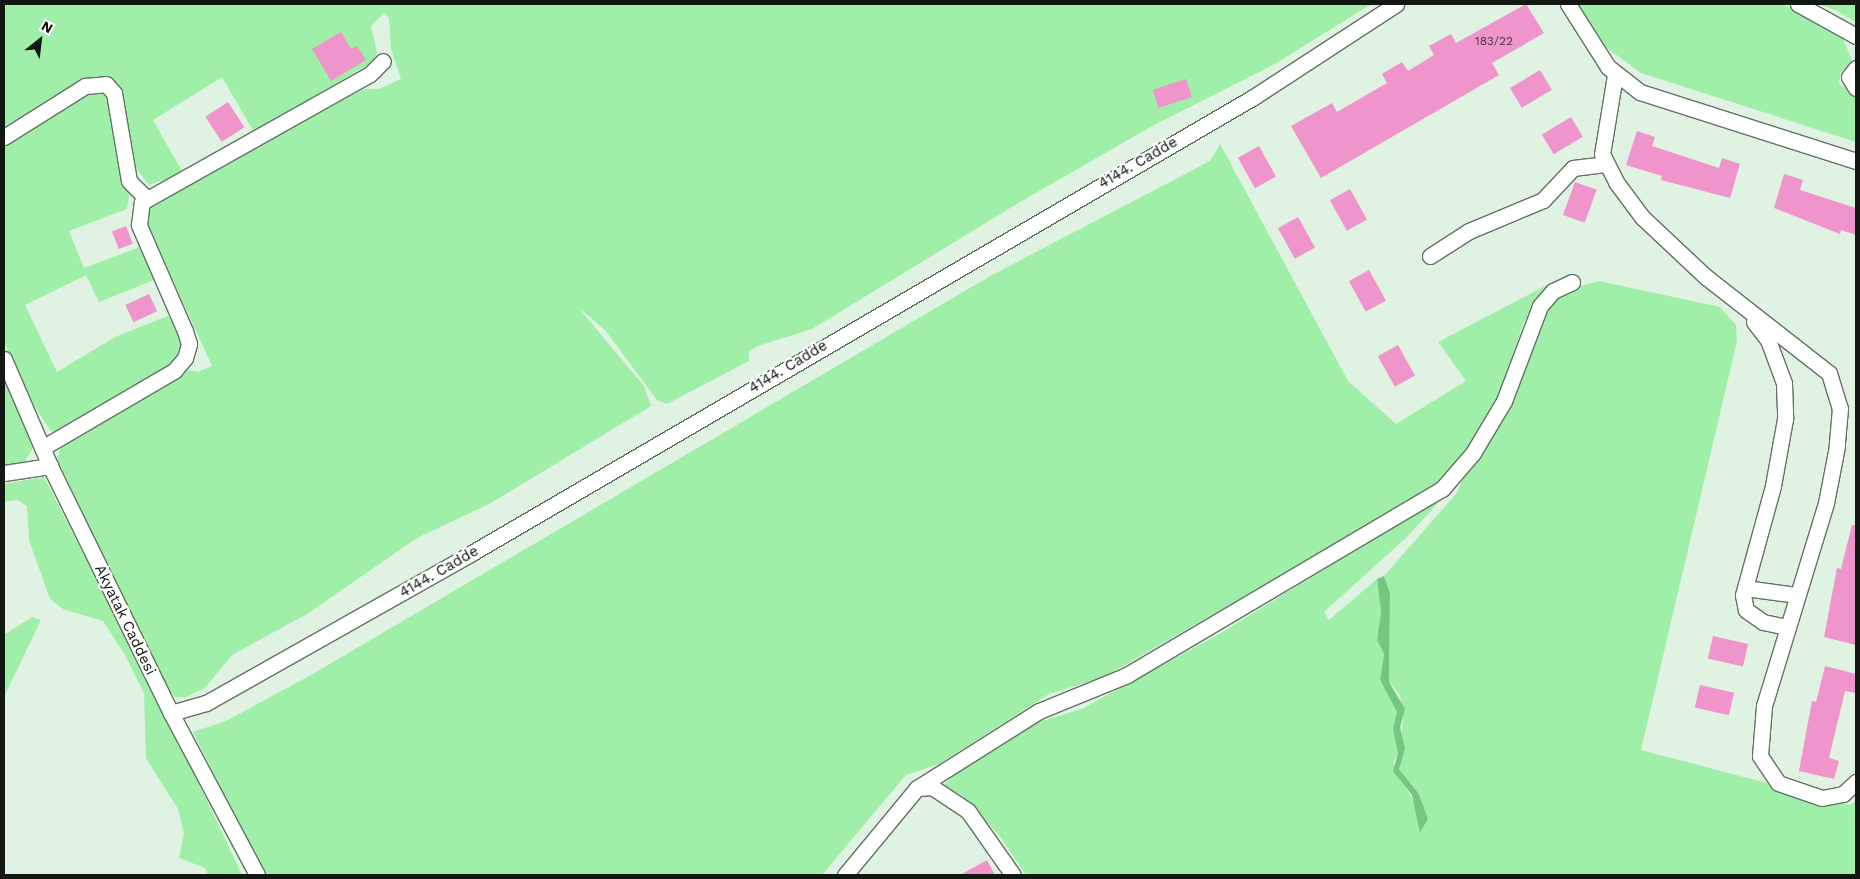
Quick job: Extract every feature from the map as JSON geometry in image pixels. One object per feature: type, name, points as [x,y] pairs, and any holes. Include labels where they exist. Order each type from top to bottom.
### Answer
[{"type":"street","name":"4144. Cadde","points":[[171,713],[206,703],[470,554],[1252,98],[1396,4]]},
{"type":"street","points":[[1568,4],[1615,75],[1640,92],[1678,107],[1856,161]]},
{"type":"street","points":[[1798,4],[1856,36]]},
{"type":"street","points":[[42,448],[174,371],[185,358],[189,344],[185,331],[139,225],[138,208],[147,199],[370,74],[383,61]]},
{"type":"street","points":[[1856,68],[1849,77],[1856,88]]},
{"type":"street","points":[[1615,75],[1602,154],[1642,217],[1736,300],[1829,373],[1840,408],[1826,502],[1796,594],[1764,706],[1760,756],[1778,783],[1822,798],[1850,791],[1856,782]]},
{"type":"street","points":[[4,138],[85,86],[106,84],[114,93],[129,182],[147,199]]},
{"type":"street","points":[[1430,256],[1469,231],[1543,200],[1573,168],[1607,164]]},
{"type":"street","points":[[846,875],[857,869],[917,788],[1039,711],[1126,675],[1442,489],[1473,453],[1504,401],[1540,306],[1553,291],[1572,282]]},
{"type":"street","points":[[1736,300],[1768,340],[1784,382],[1785,419],[1773,486],[1745,588],[1746,610],[1763,622],[1787,627]]},
{"type":"street","name":"Akyatak Caddesi","points":[[4,359],[50,466],[171,713],[258,875]]},
{"type":"street","points":[[4,473],[50,466]]},
{"type":"street","points":[[1745,588],[1796,594]]},
{"type":"street","points":[[917,788],[932,787],[968,811],[1013,875]]},
{"type":"shaded area","points":[[4,4],[1370,5],[1273,65],[1154,125],[1020,202],[812,329],[758,346],[749,351],[749,361],[667,404],[657,400],[605,330],[578,307],[644,386],[651,406],[491,503],[417,538],[307,614],[232,655],[205,688],[186,697],[175,697],[166,686],[57,459],[62,443],[188,370],[198,372],[212,366],[147,223],[148,206],[364,89],[379,89],[401,79],[391,49],[389,18],[384,13],[371,26],[377,52],[374,61],[254,132],[222,77],[153,120],[183,173],[149,185],[132,163],[109,80],[4,133]]},
{"type":"shaded area","points":[[1578,4],[1782,4],[1798,11],[1840,32],[1853,63],[1841,72],[1839,84],[1856,95],[1856,142],[1641,73],[1603,45]]},
{"type":"shaded area","points":[[1818,4],[1856,4],[1856,22],[1835,10]]},
{"type":"shaded area","points":[[97,90],[107,92],[129,196],[127,209],[69,231],[84,268],[143,246],[154,280],[99,302],[86,275],[25,305],[57,372],[115,337],[168,316],[180,335],[181,350],[174,363],[58,432],[51,431],[27,395],[4,341],[4,143]]},
{"type":"shaded area","points":[[1220,144],[1348,381],[1396,424],[1466,381],[1438,342],[1568,274],[1577,276],[1552,286],[1538,298],[1523,324],[1497,404],[1469,449],[1429,490],[1104,677],[1049,694],[939,764],[906,775],[822,875],[264,875],[193,732],[226,721],[311,675],[992,275],[1210,161]]},
{"type":"shaded area","points":[[1599,281],[1720,307],[1736,325],[1737,341],[1641,750],[1850,805],[1856,801],[1856,875],[1026,875],[999,835],[960,794],[943,786],[956,773],[1028,725],[1082,709],[1223,632],[1447,493],[1408,536],[1324,612],[1329,620],[1377,579],[1381,612],[1377,640],[1384,654],[1380,680],[1397,712],[1398,753],[1393,763],[1417,808],[1421,832],[1428,819],[1419,794],[1399,769],[1403,719],[1400,695],[1389,682],[1390,593],[1384,576],[1456,494],[1536,324],[1564,291]]},
{"type":"shaded area","points":[[4,376],[34,446],[24,463],[4,465]]},
{"type":"shaded area","points":[[44,477],[177,737],[242,875],[208,875],[205,868],[179,858],[184,834],[178,809],[146,758],[144,693],[125,655],[103,621],[63,609],[50,599],[29,540],[27,506],[17,500],[4,502],[4,484]]},
{"type":"shaded area","points":[[1384,576],[1390,593],[1389,682],[1405,709],[1400,727],[1405,749],[1399,769],[1419,794],[1428,819],[1420,833],[1412,795],[1393,771],[1398,753],[1393,729],[1397,712],[1380,680],[1384,654],[1377,640],[1381,612],[1377,579]]},
{"type":"shaded area","points":[[32,617],[41,620],[4,697],[4,635]]},
{"type":"building","points":[[1526,4],[1544,33],[1492,63],[1499,75],[1321,178],[1291,126],[1332,103],[1337,112],[1387,83],[1382,74],[1402,62],[1408,71],[1434,55],[1429,46],[1451,34],[1456,43]]},
{"type":"building","points":[[341,32],[351,49],[357,46],[366,60],[331,81],[312,49]]},
{"type":"building","points":[[1540,70],[1552,90],[1522,108],[1510,88]]},
{"type":"building","points":[[1186,79],[1192,97],[1159,108],[1153,90]]},
{"type":"building","points":[[228,102],[244,127],[222,142],[205,117]]},
{"type":"building","points":[[1571,117],[1583,137],[1554,154],[1542,135]]},
{"type":"building","points":[[1637,131],[1655,137],[1652,146],[1719,168],[1722,158],[1740,164],[1730,198],[1661,180],[1662,176],[1626,165]]},
{"type":"building","points":[[1259,146],[1276,177],[1255,188],[1238,158]]},
{"type":"building","points":[[1784,174],[1803,180],[1800,190],[1856,208],[1856,235],[1841,230],[1840,234],[1774,208]]},
{"type":"building","points":[[1575,182],[1597,190],[1585,223],[1563,215]]},
{"type":"building","points":[[1350,189],[1367,220],[1347,231],[1330,200]]},
{"type":"building","points":[[1298,217],[1315,248],[1295,259],[1278,228]]},
{"type":"building","points":[[126,226],[133,244],[119,249],[112,231]]},
{"type":"building","points":[[1369,270],[1386,301],[1366,312],[1349,281]]},
{"type":"building","points":[[149,294],[157,311],[133,322],[125,305]]},
{"type":"building","points":[[1398,345],[1415,376],[1395,387],[1378,356]]},
{"type":"building","points":[[1852,525],[1856,525],[1856,645],[1824,637],[1837,568],[1841,569]]},
{"type":"building","points":[[1713,636],[1748,644],[1743,667],[1708,658]]},
{"type":"building","points":[[1825,666],[1856,674],[1856,693],[1845,691],[1829,758],[1839,761],[1834,779],[1799,771],[1812,701],[1816,702]]},
{"type":"building","points":[[1700,685],[1734,693],[1729,715],[1695,707]]},
{"type":"building","points":[[987,860],[995,875],[960,875]]}]
